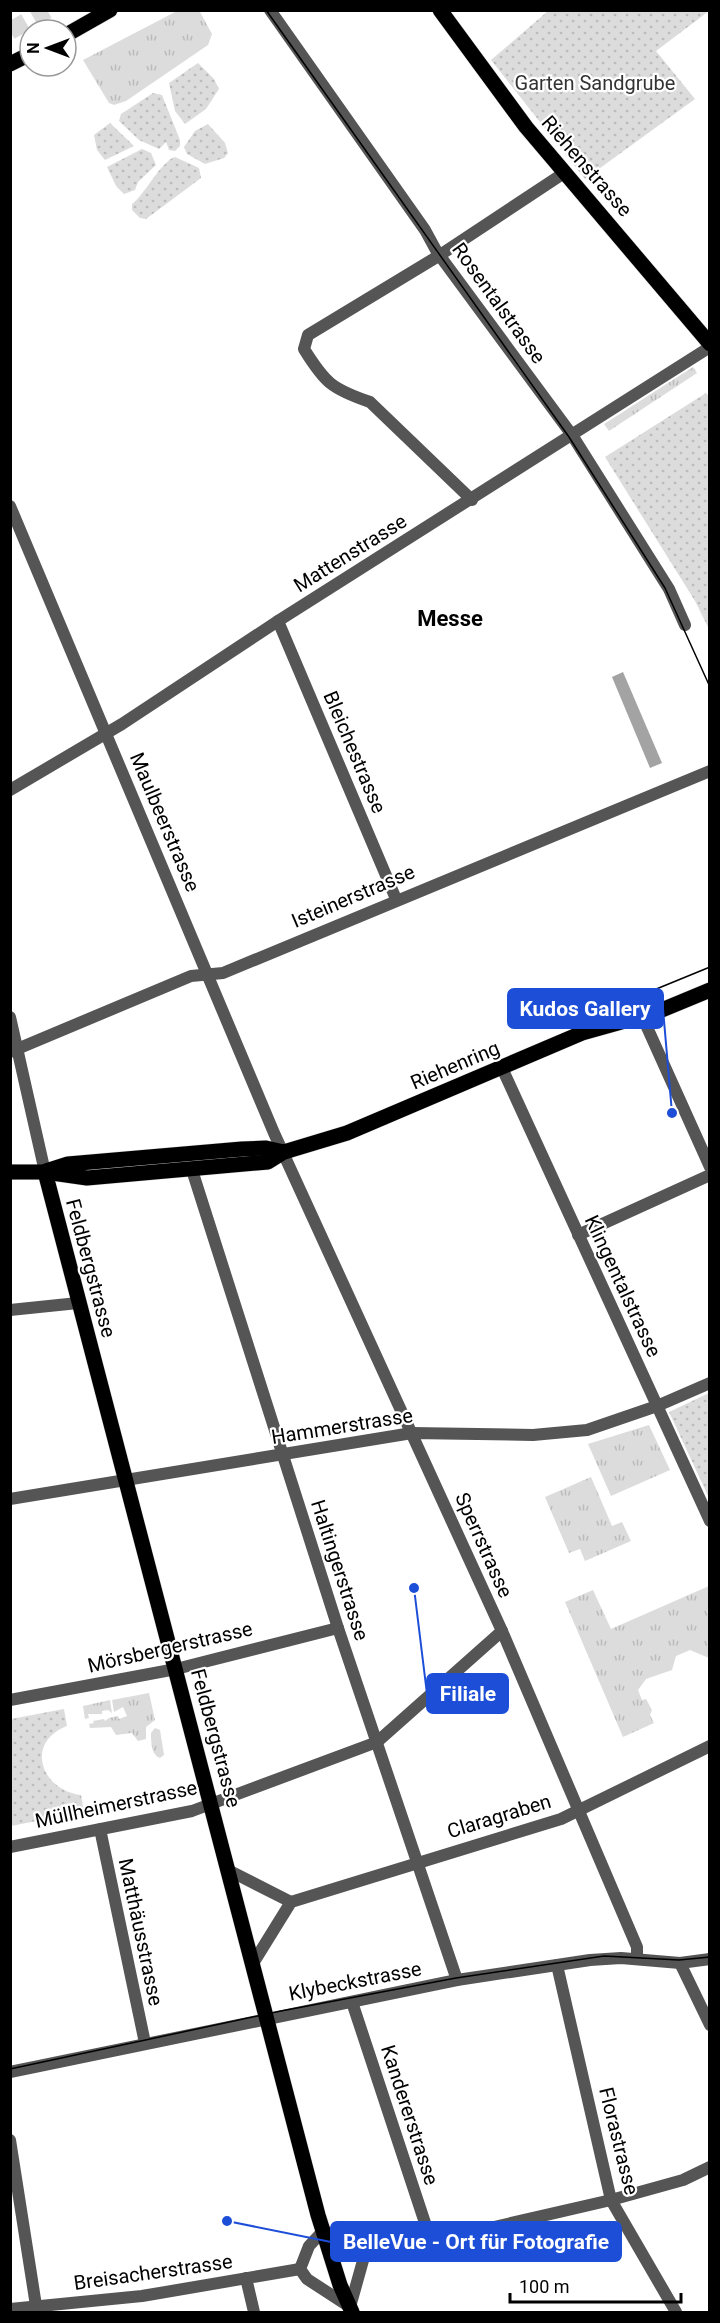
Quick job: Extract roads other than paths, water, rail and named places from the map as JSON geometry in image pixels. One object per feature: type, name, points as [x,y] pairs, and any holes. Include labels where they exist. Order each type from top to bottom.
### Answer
[{"type":"main road","points":[[78,28],[110,10]]},
{"type":"main road","name":"Riehenstrasse","points":[[440,10],[505,101],[710,345]]},
{"type":"main road","name":"Riehenring","points":[[10,1172],[45,1172],[87,1178],[268,1162],[284,1152],[347,1133],[582,1034],[642,1016],[710,990]]},
{"type":"main road","name":"Riehenring","points":[[45,1172],[68,1164],[221,1151],[266,1148],[284,1152]]},
{"type":"main road","name":"Feldbergstrasse","points":[[45,1172],[323,2231],[351,2310]]},
{"type":"street","name":"Rosentalstrasse","points":[[270,10],[425,230],[440,255],[572,435],[669,589],[686,625]]},
{"type":"street","points":[[472,500],[370,402],[349,395],[323,379],[304,349],[308,335],[440,255],[564,173]]},
{"type":"street","name":"Mattenstrasse","points":[[10,790],[107,733],[710,345]]},
{"type":"street","name":"Maulbeerstrasse","points":[[10,506],[14,524],[107,733],[207,975],[284,1152]]},
{"type":"street","name":"Bleichestrasse","points":[[278,621],[396,899]]},
{"type":"street","name":"Isteinerstrasse","points":[[14,1051],[191,976],[223,973],[396,899],[710,771]]},
{"type":"street","points":[[642,1016],[710,1167]]},
{"type":"street","points":[[10,1017],[14,1051],[45,1172]]},
{"type":"street","name":"Klingentalstrasse","points":[[502,1068],[710,1521]]},
{"type":"street","name":"Sperrstrasse","points":[[284,1152],[502,1631],[577,1812],[637,1947],[637,1959]]},
{"type":"street","name":"Haltingerstrasse","points":[[192,1170],[338,1628],[457,1980]]},
{"type":"street","points":[[578,1235],[710,1175]]},
{"type":"street","points":[[10,1310],[78,1303]]},
{"type":"street","name":"Hammerstrasse","points":[[10,1499],[412,1433],[533,1435],[587,1430],[657,1406],[710,1383]]},
{"type":"street","name":"Mörsbergerstrasse","points":[[10,1700],[176,1669],[338,1628]]},
{"type":"street","name":"Müllheimerstrasse","points":[[10,1846],[192,1811],[377,1742],[502,1631]]},
{"type":"street","name":"Claragraben","points":[[291,1902],[577,1812],[710,1746]]},
{"type":"street","name":"Matthäusstrasse","points":[[100,1829],[145,2043]]},
{"type":"street","points":[[228,1870],[291,1902],[252,1965]]},
{"type":"street","name":"Klybeckstrasse","points":[[10,2072],[457,1980],[604,1959],[680,1963],[710,1959]]},
{"type":"street","points":[[680,1963],[710,2025]]},
{"type":"street","name":"Florastrasse","points":[[557,1965],[611,2200],[676,2313]]},
{"type":"street","name":"Kandererstrasse","points":[[352,2002],[431,2241]]},
{"type":"street","points":[[10,2140],[37,2310]]},
{"type":"street","points":[[364,2257],[611,2200],[683,2180],[710,2167]]},
{"type":"street","points":[[323,2231],[342,2237],[364,2257],[351,2310],[307,2279],[300,2269],[309,2246],[323,2231]]},
{"type":"street","name":"Breisacherstrasse","points":[[10,2309],[37,2310],[142,2296],[300,2269]]},
{"type":"street","points":[[246,2278],[254,2313]]},
{"type":"tunnel","points":[[10,31],[47,10]]},
{"type":"tram line","points":[[266,10],[569,437],[665,588],[710,687]]},
{"type":"tram line","points":[[10,1170],[262,1154],[321,1140],[496,1068],[579,1031],[649,992],[710,967]]},
{"type":"tram line","points":[[10,2069],[281,2011],[456,1978],[604,1956],[679,1960],[710,1957]]},
{"type":"place","name":"Kudos Gallery","points":[[672,1113]]},
{"type":"place","name":"Filiale","points":[[414,1588]]},
{"type":"place","name":"BelleVue - Ort für Fotografie","points":[[227,2221]]},
{"type":"district","name":"Messe","points":[[450,618]]},
{"type":"park label","name":"Garten Sandgrube","points":[[595,83]]}]
